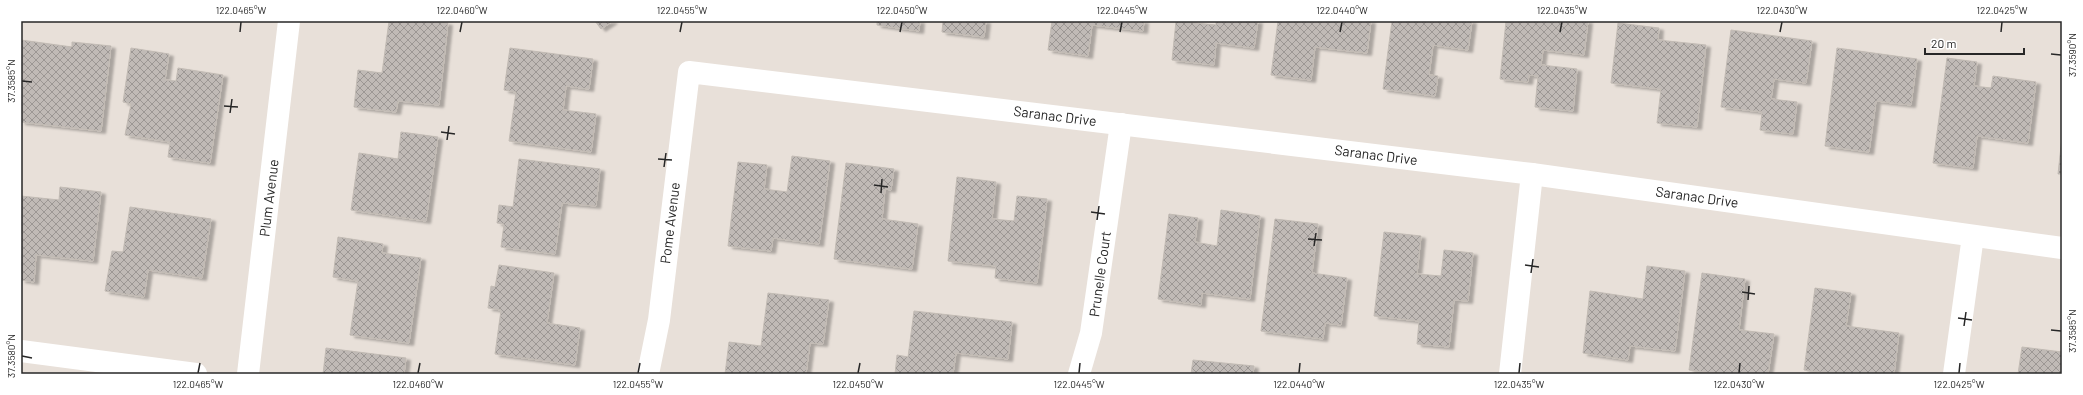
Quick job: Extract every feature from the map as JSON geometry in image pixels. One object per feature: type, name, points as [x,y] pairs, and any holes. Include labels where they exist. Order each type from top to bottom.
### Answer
[{"type":"street","name":"Plum Avenue","points":[[248,374],[289,21]]},
{"type":"street","name":"Saranac Drive","points":[[689,72],[1532,174],[2062,248]]},
{"type":"street","name":"Pome Avenue","points":[[648,374],[659,320],[689,72]]},
{"type":"street","name":"Prunelle Court","points":[[1079,374],[1091,333],[1121,124]]},
{"type":"street","points":[[1510,374],[1532,174]]},
{"type":"street","points":[[1954,374],[1973,236]]},
{"type":"street","points":[[21,351],[196,374]]},
{"type":"building","points":[[389,21],[429,21],[448,23],[439,105],[398,101],[396,112],[354,107],[358,70],[382,73]]},
{"type":"building","points":[[595,21],[613,21],[601,29]]},
{"type":"building","points":[[877,21],[920,21],[919,31],[877,25]]},
{"type":"building","points":[[943,21],[986,21],[984,37],[942,32]]},
{"type":"building","points":[[1052,21],[1144,21],[1143,31],[1092,25],[1088,56],[1048,50]]},
{"type":"building","points":[[1176,21],[1216,25],[1216,21],[1258,21],[1254,48],[1216,43],[1214,65],[1172,60]]},
{"type":"building","points":[[1278,21],[1371,21],[1367,53],[1315,47],[1311,80],[1271,75]]},
{"type":"building","points":[[1392,21],[1472,21],[1468,50],[1433,45],[1429,75],[1438,76],[1435,96],[1383,89]]},
{"type":"building","points":[[1506,21],[1588,21],[1584,55],[1543,50],[1541,65],[1577,69],[1573,111],[1535,107],[1538,76],[1529,75],[1528,82],[1500,79]]},
{"type":"building","points":[[1618,23],[1659,28],[1658,40],[1706,45],[1697,127],[1657,123],[1661,89],[1611,83]]},
{"type":"building","points":[[1731,30],[1812,41],[1806,83],[1774,79],[1771,99],[1797,102],[1793,134],[1760,130],[1762,112],[1721,107]]},
{"type":"building","points":[[21,40],[72,47],[72,42],[111,46],[101,131],[21,122]]},
{"type":"building","points":[[131,48],[169,54],[165,80],[176,81],[178,68],[223,75],[210,163],[168,157],[170,142],[125,135],[131,104],[123,102]]},
{"type":"building","points":[[510,48],[593,59],[589,89],[566,86],[563,110],[596,114],[591,152],[509,141],[516,92],[504,90]]},
{"type":"building","points":[[1837,48],[1917,59],[1911,105],[1876,101],[1869,152],[1825,146]]},
{"type":"building","points":[[1947,58],[1977,62],[1974,86],[1991,88],[1993,76],[2036,82],[2028,143],[1977,136],[1973,168],[1933,163]]},
{"type":"building","points":[[401,132],[438,137],[426,221],[351,210],[359,153],[398,159]]},
{"type":"building","points":[[2062,137],[2062,174],[2058,174]]},
{"type":"building","points":[[792,156],[830,161],[819,244],[773,238],[771,251],[728,246],[738,162],[767,165],[764,189],[787,192]]},
{"type":"building","points":[[519,159],[600,169],[596,206],[562,203],[555,254],[501,247],[504,224],[497,223],[499,205],[513,207]]},
{"type":"building","points":[[846,163],[894,169],[891,190],[885,189],[882,219],[918,224],[912,269],[834,259]]},
{"type":"building","points":[[957,177],[996,182],[992,219],[1014,221],[1017,196],[1047,199],[1037,283],[995,278],[996,266],[948,261]]},
{"type":"building","points":[[60,187],[101,192],[93,261],[36,255],[34,282],[21,280],[21,196],[59,200]]},
{"type":"building","points":[[130,207],[211,219],[202,278],[148,270],[144,297],[105,291],[112,251],[123,252]]},
{"type":"building","points":[[1221,210],[1260,216],[1250,299],[1202,293],[1201,305],[1158,299],[1169,214],[1198,218],[1195,242],[1217,246]]},
{"type":"building","points":[[1275,219],[1318,224],[1312,273],[1347,278],[1341,325],[1325,323],[1323,339],[1261,331]]},
{"type":"building","points":[[1384,232],[1421,236],[1417,274],[1441,276],[1444,250],[1473,253],[1468,301],[1454,300],[1449,347],[1417,344],[1419,321],[1374,316]]},
{"type":"building","points":[[338,237],[383,244],[382,253],[421,258],[409,343],[350,335],[358,281],[333,277]]},
{"type":"building","points":[[499,265],[554,273],[547,323],[580,328],[575,365],[495,354],[501,310],[488,308],[491,286],[495,287]]},
{"type":"building","points":[[1647,266],[1685,271],[1675,351],[1630,346],[1628,360],[1583,353],[1590,291],[1643,299]]},
{"type":"building","points":[[1702,273],[1745,279],[1739,330],[1774,334],[1768,374],[1722,374],[1689,370]]},
{"type":"building","points":[[1815,288],[1851,293],[1846,326],[1899,333],[1894,374],[1837,374],[1804,370]]},
{"type":"building","points":[[768,293],[829,300],[823,344],[810,343],[806,374],[725,374],[729,342],[761,346]]},
{"type":"building","points":[[914,311],[1012,322],[1008,359],[956,353],[953,374],[895,374],[897,355],[908,357]]},
{"type":"building","points":[[2022,347],[2062,352],[2062,374],[2018,374]]},
{"type":"building","points":[[326,348],[406,358],[404,374],[323,374]]},
{"type":"building","points":[[1193,360],[1254,366],[1253,374],[1191,374]]}]
